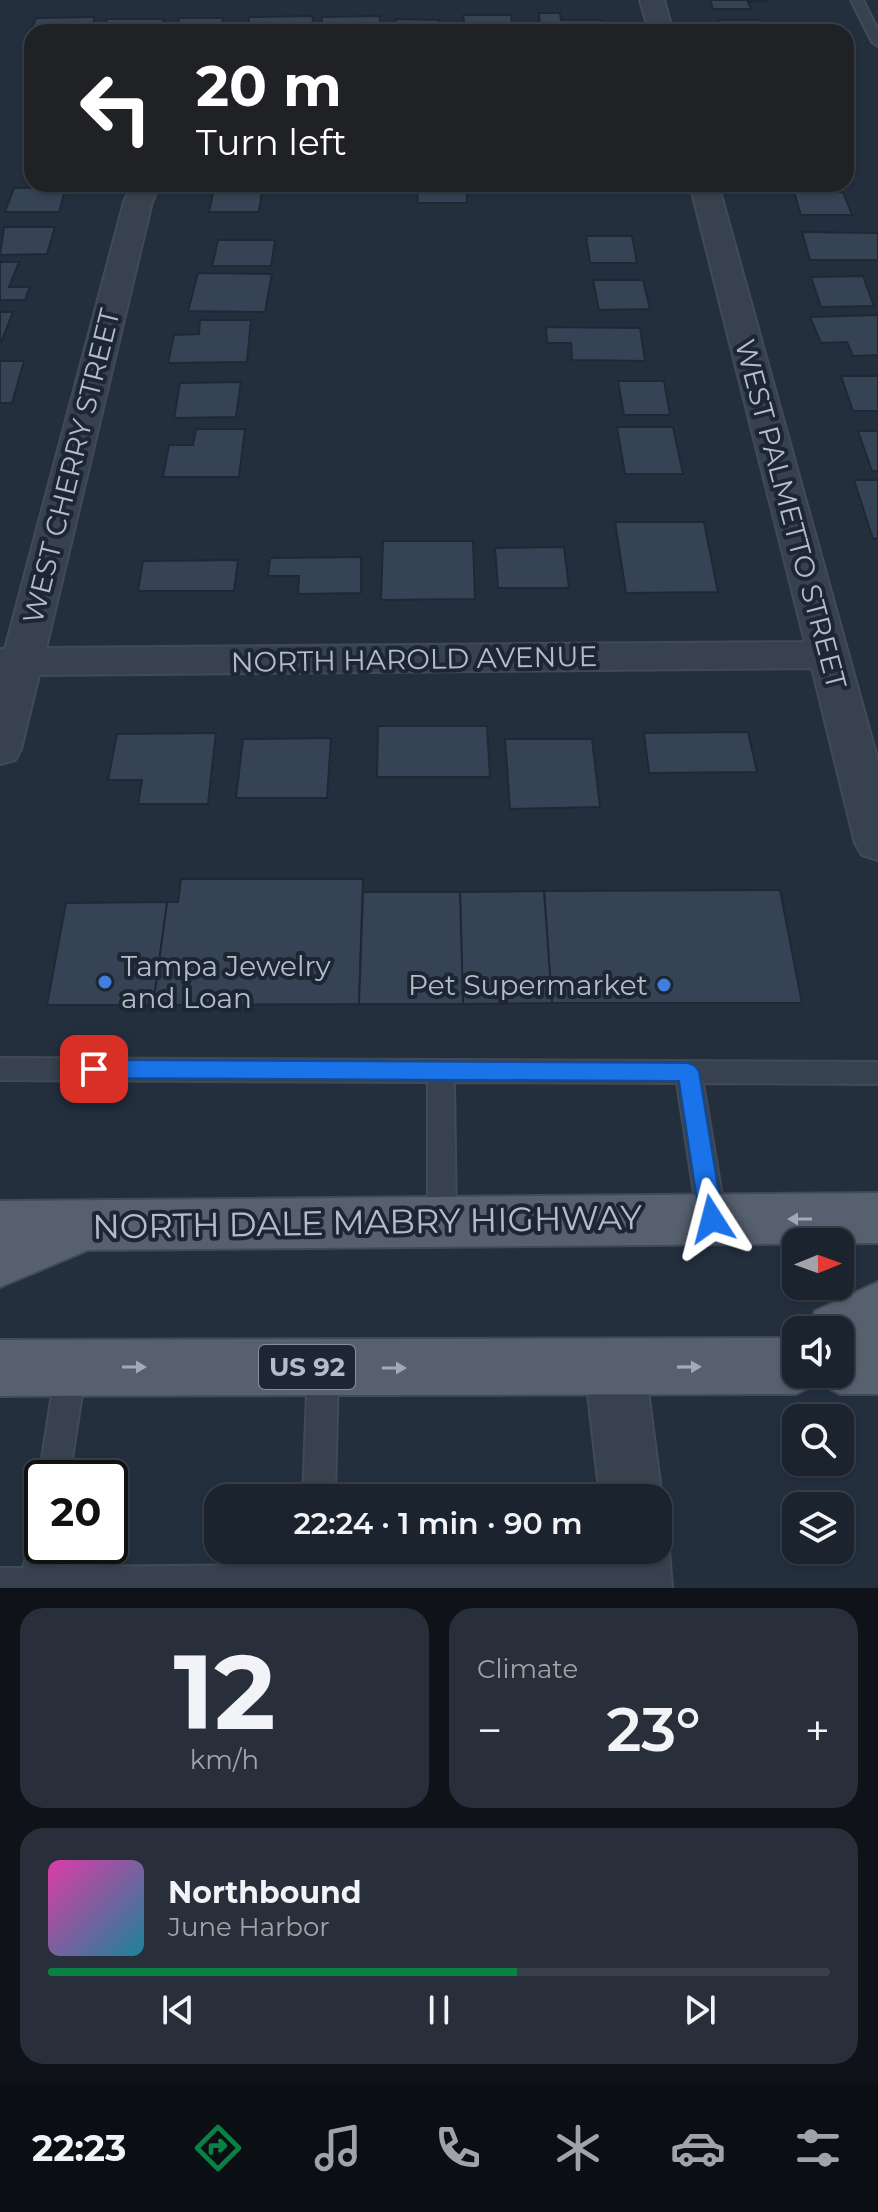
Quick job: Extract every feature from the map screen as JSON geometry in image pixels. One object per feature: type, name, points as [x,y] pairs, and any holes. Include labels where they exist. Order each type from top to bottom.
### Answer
[{"type":"main road","name":"NORTH DALE MABRY HIGHWAY","points":[[0,1226],[878,1218]]},
{"type":"main road","points":[[0,1261],[92,1225]]},
{"type":"main road","points":[[854,1321],[878,1309]]},
{"type":"main road","name":"US 92","points":[[0,1368],[615,1368],[782,1361]]},
{"type":"main road","points":[[854,1366],[878,1366]]},
{"type":"street","points":[[652,0],[659,24]]},
{"type":"street","name":"WEST CHERRY STREET","points":[[0,749],[11,662],[142,192]]},
{"type":"street","name":"WEST PALMETTO STREET","points":[[706,192],[878,843]]},
{"type":"street","name":"NORTH HAROLD AVENUE","points":[[11,662],[828,655]]},
{"type":"street","points":[[615,1368],[629,1484]]},
{"type":"lane","points":[[857,0],[876,34]]},
{"type":"lane","points":[[0,1069],[878,1073]]},
{"type":"lane","points":[[441,1071],[442,1222]]},
{"type":"lane","points":[[688,1072],[712,1219]]},
{"type":"lane","points":[[57,1460],[71,1367]]},
{"type":"lane","points":[[319,1484],[323,1367]]},
{"type":"lane","points":[[36,1584],[40,1564]]},
{"type":"lane","points":[[0,1584],[108,1585],[317,1565],[639,1572]]},
{"type":"building","points":[[710,0],[767,2],[748,2],[751,9],[713,9]]},
{"type":"building","points":[[539,13],[560,13],[561,20],[602,20],[603,24],[540,24]]},
{"type":"building","points":[[463,15],[511,15],[512,24],[464,24]]},
{"type":"building","points":[[313,16],[312,24],[248,24],[249,17]]},
{"type":"building","points":[[380,16],[380,24],[322,24],[322,17]]},
{"type":"building","points":[[95,17],[93,24],[34,24],[36,18]]},
{"type":"building","points":[[179,18],[223,18],[222,24],[178,24]]},
{"type":"building","points":[[107,19],[164,19],[162,24],[105,24]]},
{"type":"building","points":[[396,19],[439,20],[439,24],[396,24]]},
{"type":"building","points":[[719,20],[760,20],[761,24],[721,24]]},
{"type":"building","points":[[14,188],[24,188],[24,192],[65,192],[59,212],[5,212]]},
{"type":"building","points":[[213,192],[262,192],[259,212],[209,212]]},
{"type":"building","points":[[466,192],[467,203],[418,203],[417,193],[393,193]]},
{"type":"building","points":[[794,192],[843,192],[852,215],[801,215]]},
{"type":"building","points":[[4,227],[55,227],[47,254],[0,255]]},
{"type":"building","points":[[802,232],[878,233],[878,260],[810,260]]},
{"type":"building","points":[[586,236],[632,236],[637,263],[590,263]]},
{"type":"building","points":[[218,240],[275,240],[271,266],[212,266]]},
{"type":"building","points":[[0,262],[19,262],[9,287],[30,287],[25,300],[0,300]]},
{"type":"building","points":[[198,273],[272,274],[265,312],[188,311]]},
{"type":"building","points":[[863,276],[874,306],[821,307],[811,277]]},
{"type":"building","points":[[593,280],[643,280],[650,309],[599,310]]},
{"type":"building","points":[[0,312],[13,312],[0,345]]},
{"type":"building","points":[[878,315],[878,355],[853,356],[847,342],[821,343],[810,317]]},
{"type":"building","points":[[200,320],[251,320],[247,362],[168,363],[174,335],[199,334]]},
{"type":"building","points":[[546,327],[640,328],[645,361],[572,360],[571,343],[547,343]]},
{"type":"building","points":[[0,361],[24,361],[12,403],[0,403]]},
{"type":"building","points":[[841,376],[878,376],[878,411],[853,411]]},
{"type":"building","points":[[618,381],[664,381],[670,415],[624,415]]},
{"type":"building","points":[[241,382],[236,417],[174,418],[180,383]]},
{"type":"building","points":[[617,427],[673,427],[683,474],[625,474]]},
{"type":"building","points":[[196,429],[245,429],[239,477],[163,477],[169,445],[193,445]]},
{"type":"building","points":[[858,431],[878,431],[878,471],[872,471]]},
{"type":"building","points":[[854,480],[878,480],[878,538],[873,539]]},
{"type":"building","points":[[615,522],[704,522],[718,592],[626,593]]},
{"type":"building","points":[[383,541],[473,541],[475,599],[381,600]]},
{"type":"building","points":[[564,547],[569,588],[498,588],[495,548]]},
{"type":"building","points":[[361,557],[361,593],[298,594],[299,576],[268,576],[270,558]]},
{"type":"building","points":[[238,560],[234,591],[138,591],[143,561]]},
{"type":"building","points":[[378,726],[487,726],[490,777],[377,777]]},
{"type":"building","points":[[748,732],[757,772],[649,773],[644,733]]},
{"type":"building","points":[[216,733],[208,804],[138,804],[142,780],[108,780],[117,734]]},
{"type":"building","points":[[331,738],[327,798],[236,798],[243,739]]},
{"type":"building","points":[[505,739],[592,739],[600,807],[510,809]]},
{"type":"building","points":[[181,879],[363,879],[359,1004],[153,1005],[167,902],[178,902]]},
{"type":"building","points":[[780,890],[802,1003],[552,1003],[544,891]]},
{"type":"building","points":[[544,891],[552,1003],[463,1004],[460,892]]},
{"type":"building","points":[[363,892],[460,892],[463,1004],[359,1004]]},
{"type":"building","points":[[167,902],[153,1005],[47,1005],[66,903]]},
{"type":"place","name":"Tampa Jewelry and Loan","points":[[105,982]]},
{"type":"place","name":"Pet Supermarket","points":[[664,985]]},
{"type":"route","points":[[94,1069],[688,1072],[712,1219]]}]
